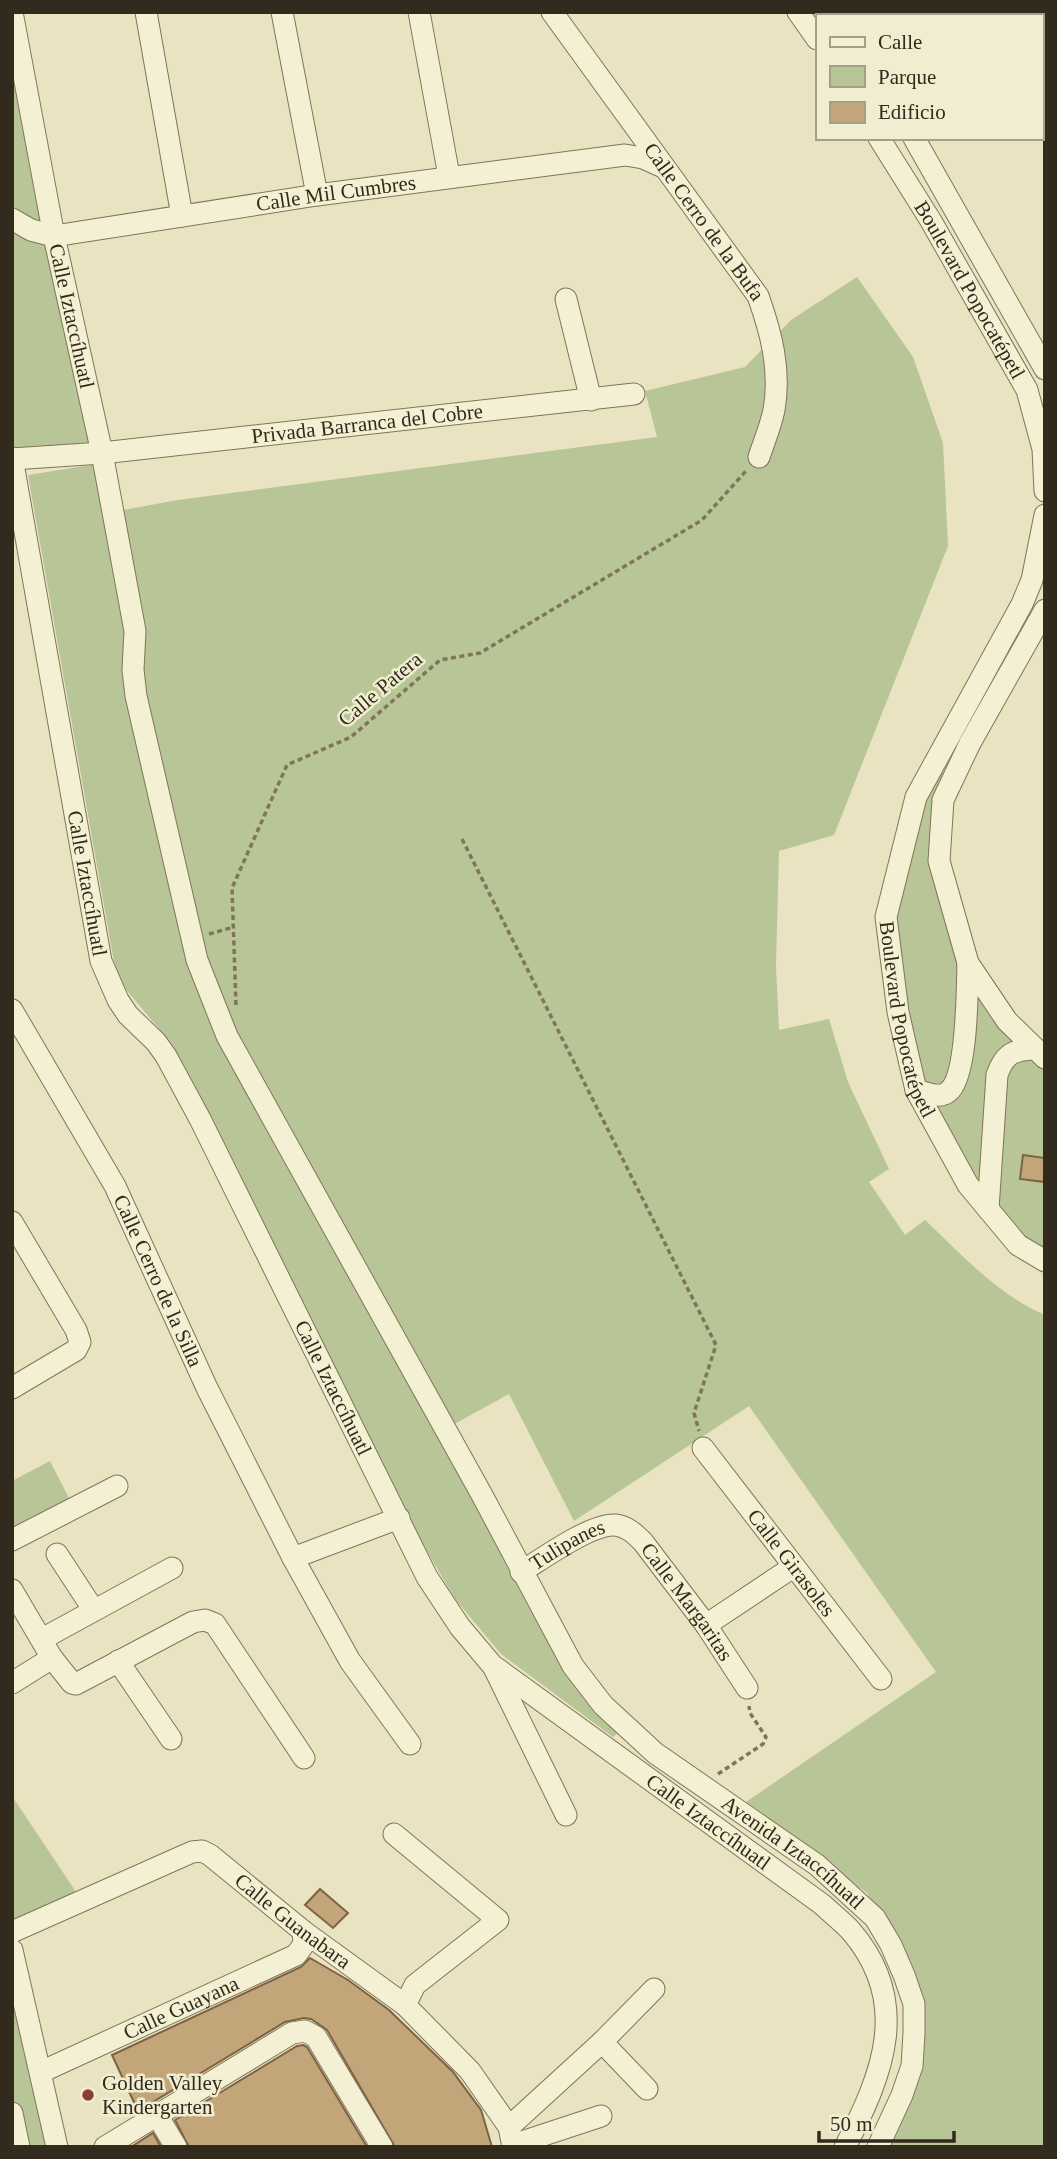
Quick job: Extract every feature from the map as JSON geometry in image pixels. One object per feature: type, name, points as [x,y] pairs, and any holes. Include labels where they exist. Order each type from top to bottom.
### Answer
[{"type":"street","name":"Calle Iztaccíhuatl","points":[[12,12],[54,236],[102,453],[135,631],[134,682],[198,960],[227,1037],[505,1541]]},
{"type":"street","points":[[146,12],[182,216]]},
{"type":"street","points":[[282,12],[317,195]]},
{"type":"street","points":[[419,12],[449,176]]},
{"type":"street","name":"Calle Cerro de la Bufa","points":[[552,12],[758,296],[771,332],[776,364],[774,410],[759,457]]},
{"type":"street","points":[[798,12],[816,37]]},
{"type":"street","name":"Boulevard Popocatépetl","points":[[880,140],[931,221],[1027,390],[1043,449],[1045,491]]},
{"type":"street","name":"Boulevard Popocatépetl","points":[[915,140],[1045,369]]},
{"type":"street","name":"Calle Mil Cumbres","points":[[12,219],[31,230],[54,236],[449,176],[625,155],[643,158],[663,167]]},
{"type":"street","points":[[566,299],[591,400]]},
{"type":"street","name":"Privada Barranca del Cobre","points":[[12,458],[102,453],[634,394]]},
{"type":"street","name":"Calle Iztaccíhuatl","points":[[12,458],[101,961],[118,1000],[128,1015],[156,1041],[189,1098],[427,1577],[460,1627],[492,1665],[823,1905],[850,1931],[877,1974],[885,2001],[886,2028],[881,2066],[869,2101],[845,2147]]},
{"type":"street","name":"Boulevard Popocatépetl","points":[[1045,515],[1032,580],[1023,604],[964,706],[916,797],[886,917],[898,1012],[916,1090],[968,1185],[1018,1245],[1045,1261]]},
{"type":"street","points":[[12,578],[34,575]]},
{"type":"street","points":[[1039,1053],[1007,1021],[968,963],[939,861],[943,800],[970,743],[1045,610]]},
{"type":"street","points":[[916,1090],[935,1096],[946,1094],[956,1083],[964,1047],[968,963]]},
{"type":"street","name":"Calle Cerro de la Silla","points":[[12,1010],[115,1186],[207,1388],[293,1558],[350,1661],[410,1744]]},
{"type":"street","points":[[988,1209],[997,1075],[1008,1054],[1017,1050],[1039,1053]]},
{"type":"street","points":[[12,1222],[76,1330],[80,1342],[76,1350],[12,1388]]},
{"type":"street","name":"Calle Girasoles","points":[[703,1448],[881,1679]]},
{"type":"street","points":[[12,1540],[117,1486]]},
{"type":"street","points":[[293,1558],[398,1518]]},
{"type":"street","name":"Tulipanes","points":[[521,1572],[562,1546],[601,1527],[617,1525]]},
{"type":"street","name":"Calle Margaritas","points":[[617,1525],[632,1531],[643,1542],[706,1625],[747,1688]]},
{"type":"street","name":"Avenida Iztaccíhuatl","points":[[505,1541],[573,1666],[603,1705],[655,1753],[817,1865],[876,1919],[891,1945],[914,2004],[912,2066],[878,2147]]},
{"type":"street","points":[[57,1554],[93,1609]]},
{"type":"street","points":[[706,1625],[793,1567]]},
{"type":"street","points":[[12,1684],[47,1648],[93,1609],[172,1568]]},
{"type":"street","points":[[12,1590],[47,1648],[72,1683],[76,1684],[193,1622],[205,1620],[215,1624],[304,1758]]},
{"type":"street","points":[[118,1661],[171,1739]]},
{"type":"street","points":[[492,1665],[566,1815]]},
{"type":"street","points":[[394,1834],[498,1920],[415,1985],[404,2006]]},
{"type":"street","name":"Calle Guanabara","points":[[12,1933],[192,1852],[202,1851],[404,2006],[470,2071],[512,2140]]},
{"type":"street","name":"Calle Guayana","points":[[41,2072],[296,1955],[304,1944],[303,1931]]},
{"type":"street","points":[[12,1950],[57,2147]]},
{"type":"street","points":[[512,2140],[654,1989]]},
{"type":"street","points":[[105,2147],[292,2033],[305,2031],[316,2037],[382,2147]]},
{"type":"street","points":[[602,2042],[647,2089]]},
{"type":"street","points":[[12,2113],[19,2147]]},
{"type":"street","points":[[158,2116],[176,2147]]},
{"type":"street","points":[[512,2140],[601,2116]]},
{"type":"path","name":"Calle Patera","points":[[227,1037],[237,1014],[232,888],[287,765],[351,737],[440,660],[480,653],[702,520],[759,457]]},
{"type":"path","points":[[462,839],[716,1345],[694,1413],[703,1448]]},
{"type":"path","points":[[192,939],[234,927]]},
{"type":"path","points":[[702,1785],[763,1744],[766,1737],[750,1713],[747,1688]]},
{"type":"green space","points":[[12,12],[102,453],[12,459]]},
{"type":"green space","points":[[857,277],[913,357],[943,443],[948,546],[834,835],[779,851],[776,966],[779,1030],[829,1019],[848,1082],[889,1169],[869,1182],[905,1235],[925,1220],[996,1285],[1045,1315],[1045,2147],[888,2147],[921,2076],[918,1983],[867,1893],[743,1804],[936,1672],[749,1406],[574,1521],[509,1394],[440,1432],[618,1733],[613,1737],[501,1654],[455,1599],[414,1529],[172,1044],[117,979],[28,475],[97,464],[107,513],[178,500],[657,437],[645,391],[745,367],[791,320]]},
{"type":"green space","points":[[944,752],[939,861],[968,963],[1045,1064],[1045,1256],[1019,1244],[916,1090],[886,917],[916,797]]},
{"type":"green space","points":[[50,1461],[72,1504],[12,1536],[12,1481]]},
{"type":"green space","points":[[12,1796],[80,1898],[12,1929]]},
{"type":"green space","points":[[12,1994],[46,2147],[24,2147],[12,2091]]},
{"type":"building","points":[[1023,1155],[1045,1158],[1045,1182],[1020,1179]]},
{"type":"building","points":[[320,1889],[348,1913],[333,1928],[305,1905]]},
{"type":"building","points":[[310,1958],[348,1980],[389,2010],[453,2072],[481,2110],[492,2147],[395,2147],[327,2030],[311,2019],[304,2018],[285,2022],[138,2111],[112,2055],[301,1967]]},
{"type":"building","points":[[297,2046],[307,2047],[367,2147],[189,2147],[175,2120]]},
{"type":"building","points":[[153,2133],[161,2147],[131,2147]]},
{"type":"place","name":"Golden Valley Kindergarten","points":[[88,2095]]}]
